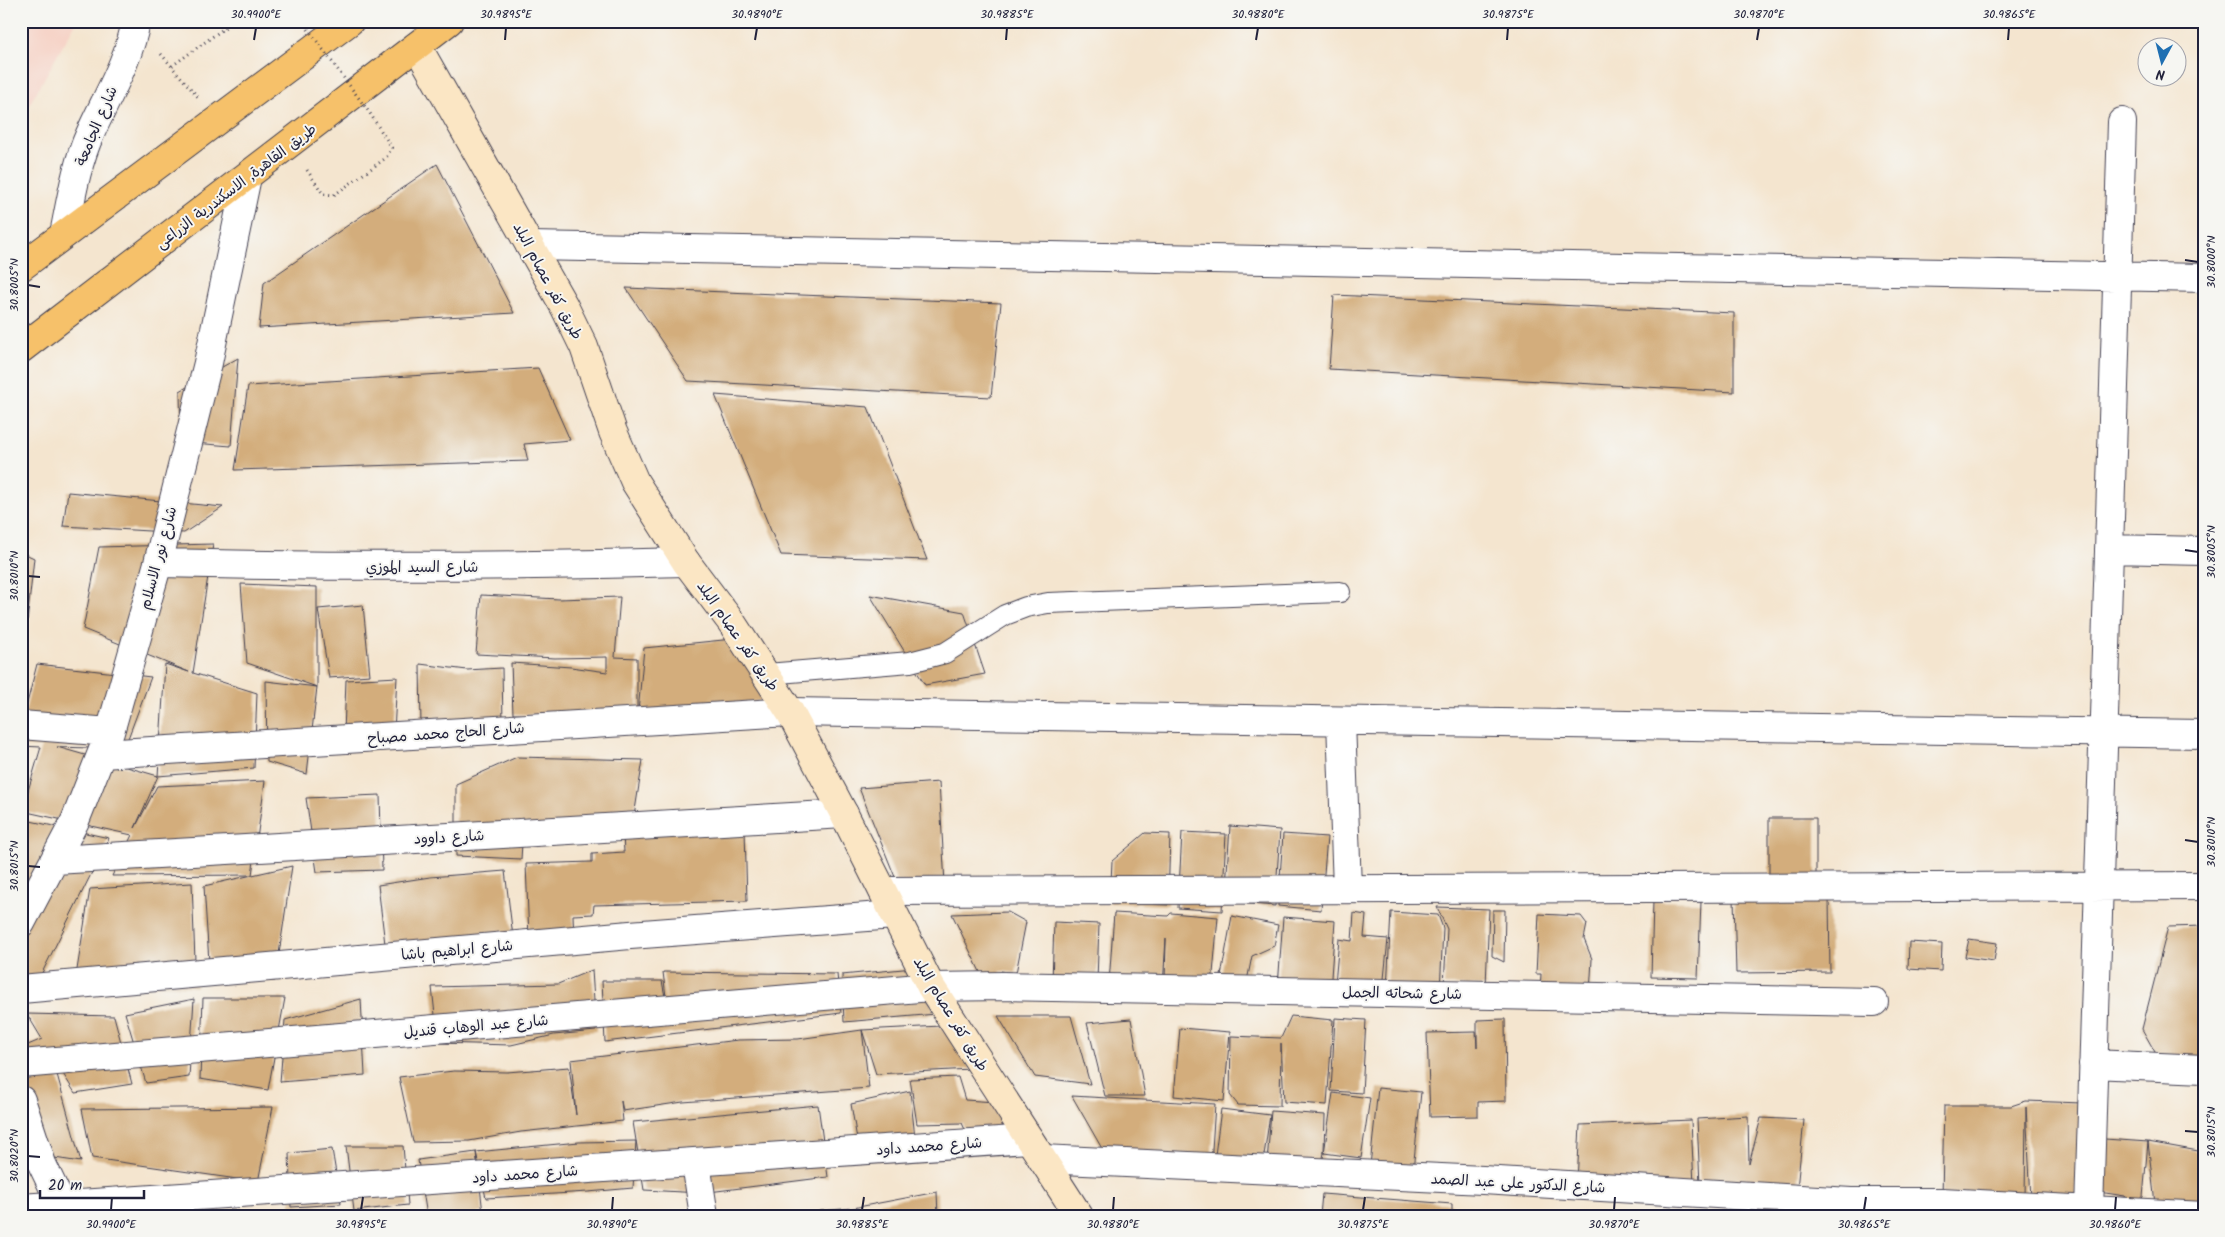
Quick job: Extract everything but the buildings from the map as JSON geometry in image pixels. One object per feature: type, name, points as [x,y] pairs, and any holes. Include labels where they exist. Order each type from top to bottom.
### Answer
[{"type":"highway","points":[[21,267],[350,21]]},
{"type":"highway","name":"طريق القاهرة, الاسكندرية الزراعى","points":[[21,349],[449,21]]},
{"type":"street","name":"شارع الجامعة","points":[[64,234],[76,175],[87,143],[108,98],[136,23]]},
{"type":"street","name":"طريق كفر عصام البلد","points":[[417,46],[530,246],[584,347],[613,432],[636,482],[686,562],[767,674],[790,712],[844,814],[931,987],[1079,1216]]},
{"type":"street","points":[[2089,1211],[2122,122]]},
{"type":"street","name":"شارع نور الاسلام","points":[[21,923],[75,821],[106,743],[158,563],[208,363],[247,177]]},
{"type":"street","points":[[530,246],[2204,278]]},
{"type":"street","points":[[2109,548],[2204,551]]},
{"type":"street","name":"شارع السيد الموزي","points":[[158,563],[344,567],[510,567],[686,562]]},
{"type":"street","name":"شارع الحاج محمد مصباح","points":[[21,725],[106,743],[790,712],[2204,734]]},
{"type":"street","points":[[1341,721],[1347,888]]},
{"type":"street","name":"شارع داوود","points":[[54,860],[844,814]]},
{"type":"street","points":[[883,891],[2204,886]]},
{"type":"street","name":"شارع ابراهيم باشا","points":[[21,989],[630,935],[894,915]]},
{"type":"street","name":"شارع شحاته الجمل","points":[[931,987],[1013,986],[1874,1002]]},
{"type":"street","name":"شارع عبد الوهاب قنديل","points":[[21,1064],[931,987]]},
{"type":"street","points":[[2093,1064],[2204,1070]]},
{"type":"street","points":[[21,1100],[42,1164],[64,1211]]},
{"type":"street","name":"شارع محمد داود","points":[[21,1208],[64,1211],[696,1162],[1036,1149]]},
{"type":"street","name":"شارع الدكتور على عبد الصمد","points":[[1036,1149],[1484,1180],[1851,1202],[1942,1202],[2204,1216]]},
{"type":"street","points":[[696,1162],[704,1216]]},
{"type":"lane","points":[[767,674],[928,659],[959,646],[1005,615],[1026,607],[1048,603],[1340,592]]},
{"type":"path","points":[[172,66],[234,21]]},
{"type":"path","points":[[289,145],[323,194],[334,195],[386,158],[392,148],[369,112],[302,21]]},
{"type":"path","points":[[136,23],[218,120]]},
{"type":"shaded area","points":[[21,21],[77,21],[21,119]]}]
